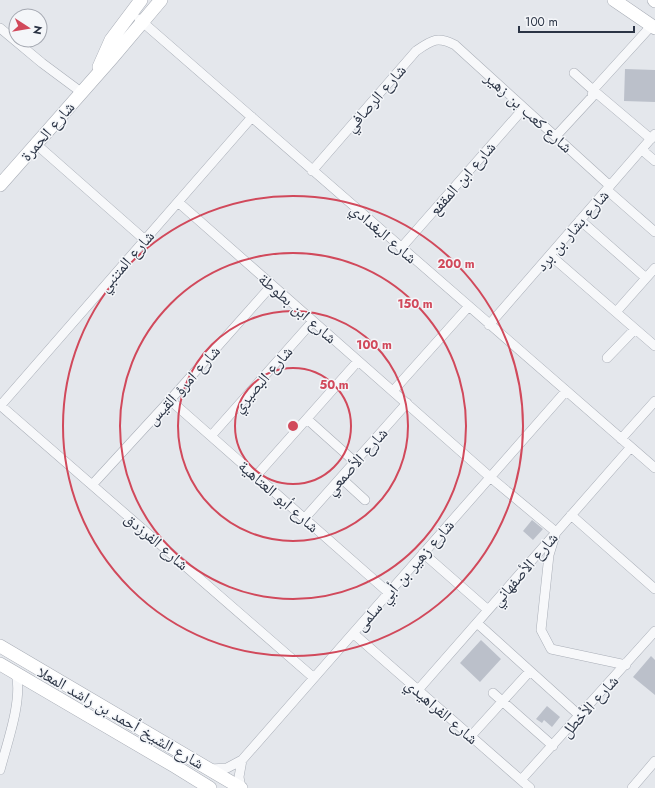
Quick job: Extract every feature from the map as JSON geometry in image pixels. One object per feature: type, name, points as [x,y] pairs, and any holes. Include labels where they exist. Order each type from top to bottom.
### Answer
[{"type":"main road","name":"شارع الحمرة","points":[[94,78],[111,40],[141,0]]},
{"type":"main road","name":"شارع الحمرة","points":[[0,185],[112,58],[160,0]]},
{"type":"main road","points":[[614,0],[653,26]]},
{"type":"main road","name":"شارع الشيخ أحمد بن راشد المعلا","points":[[0,646],[241,788]]},
{"type":"main road","name":"شارع الشيخ أحمد بن راشد المعلا","points":[[0,664],[176,766],[210,788]]},
{"type":"street","name":"شارع البغدادي","points":[[131,13],[655,468]]},
{"type":"street","points":[[556,136],[592,97],[594,90],[653,26]]},
{"type":"street","points":[[0,28],[42,63],[81,92]]},
{"type":"street","name":"شارع الرصافي","points":[[312,170],[416,51],[429,42],[437,39],[445,40]]},
{"type":"street","name":"شارع كعب بن زهير","points":[[445,40],[455,45],[556,136],[655,232]]},
{"type":"street","points":[[574,73],[653,137]]},
{"type":"street","name":"شارع ابن المقفع","points":[[401,248],[524,108]]},
{"type":"street","name":"شارع المتنبي","points":[[0,405],[252,117]]},
{"type":"street","name":"شارع بشار بن برد","points":[[489,325],[653,137]]},
{"type":"street","points":[[36,144],[145,240]]},
{"type":"street","points":[[642,150],[655,161]]},
{"type":"street","name":"شارع ابن بطوطة","points":[[178,202],[490,477],[556,532]]},
{"type":"street","points":[[580,220],[646,278]]},
{"type":"street","points":[[550,255],[655,346]]},
{"type":"street","points":[[616,312],[655,268]]},
{"type":"street","name":"شارع امرؤ القيس","points":[[92,485],[272,285]]},
{"type":"street","points":[[393,391],[469,306]]},
{"type":"street","name":"شارع البصيري","points":[[211,436],[313,321]]},
{"type":"street","points":[[607,358],[635,329]]},
{"type":"street","points":[[256,476],[358,361]]},
{"type":"street","name":"شارع زهير بن أبي سلمى","points":[[210,769],[227,768],[242,760],[566,391]]},
{"type":"street","name":"شارع أبو العتاهية","points":[[170,400],[389,593]]},
{"type":"street","points":[[621,439],[655,401]]},
{"type":"street","name":"شارع الأصمعي","points":[[304,518],[407,404]]},
{"type":"street","name":"شارع الفرزدق","points":[[0,405],[314,678]]},
{"type":"street","points":[[307,419],[356,462]]},
{"type":"street","name":"شارع الأصفهاني","points":[[418,690],[631,447]]},
{"type":"street","points":[[341,478],[365,500]]},
{"type":"street","points":[[571,516],[655,589]]},
{"type":"street","points":[[556,532],[549,555],[541,630],[545,639],[551,649],[626,665]]},
{"type":"street","points":[[423,553],[488,610]]},
{"type":"street","points":[[477,623],[580,716]]},
{"type":"street","name":"شارع الأخطل","points":[[521,780],[655,631]]},
{"type":"street","name":"شارع الفراهيدي","points":[[354,634],[530,788]]},
{"type":"street","points":[[471,736],[530,671]]},
{"type":"street","points":[[0,770],[18,702],[16,674]]},
{"type":"street","points":[[18,702],[26,689],[34,684]]},
{"type":"street","points":[[493,693],[553,746]]},
{"type":"street","points":[[241,788],[238,776],[242,760]]},
{"type":"street","points":[[632,788],[655,761]]},
{"type":"street","points":[[647,770],[655,776]]},
{"type":"building","points":[[625,69],[655,70],[655,102],[624,101]]},
{"type":"building","points":[[532,520],[543,529],[533,540],[523,531]]},
{"type":"building","points":[[481,640],[501,659],[480,682],[460,663]]},
{"type":"building","points":[[651,656],[655,660],[655,695],[633,677]]},
{"type":"building","points":[[547,706],[560,717],[552,727],[544,720],[542,723],[536,719]]}]
